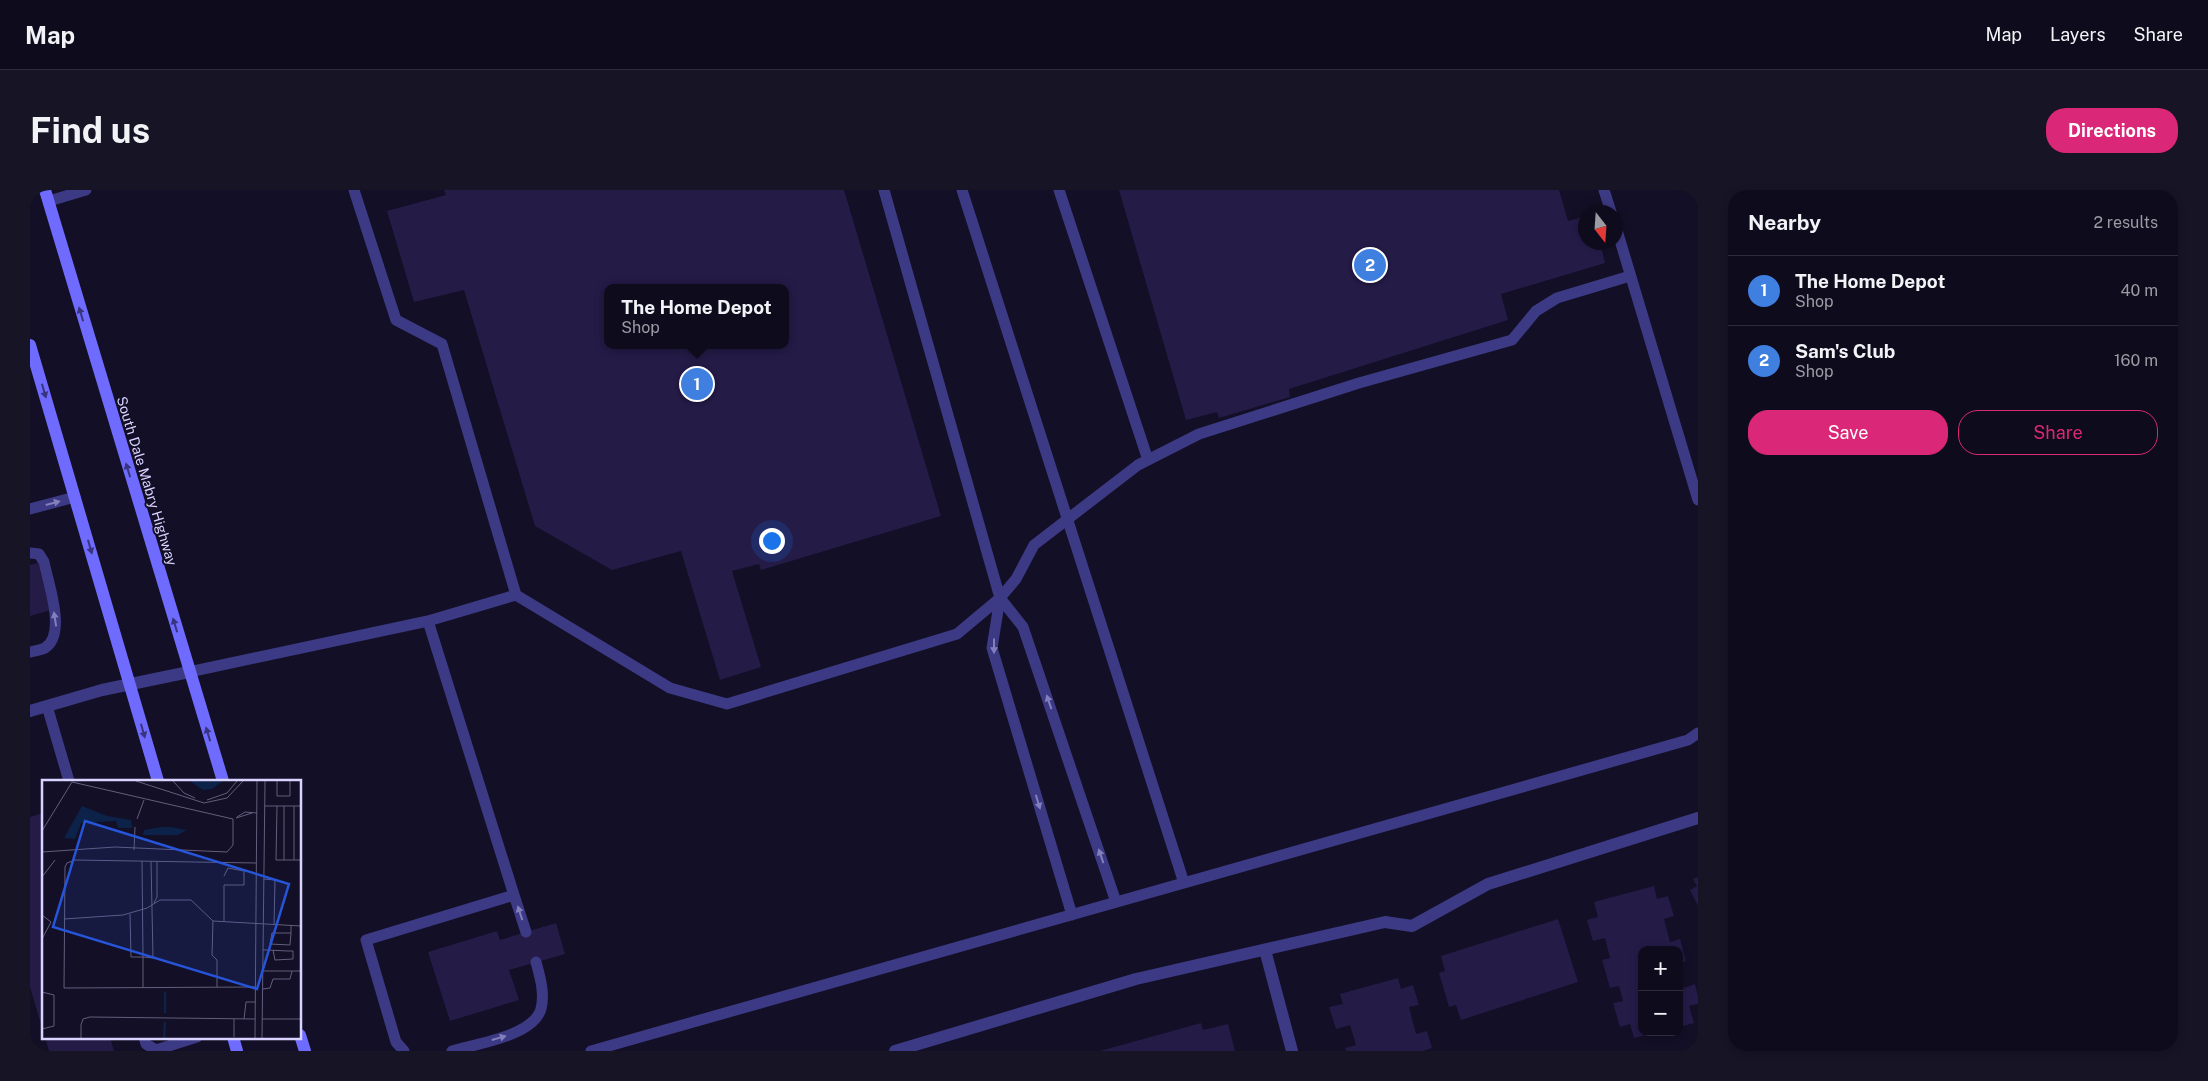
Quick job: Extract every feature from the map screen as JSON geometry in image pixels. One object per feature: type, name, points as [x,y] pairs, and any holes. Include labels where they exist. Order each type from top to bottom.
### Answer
[{"type":"main road","name":"South Dale Mabry Highway","points":[[47,196],[223,780]]},
{"type":"main road","points":[[30,345],[158,780]]},
{"type":"main road","points":[[233,1038],[237,1051]]},
{"type":"main road","points":[[301,1038],[305,1051]]},
{"type":"street","points":[[30,711],[102,690],[189,672]]},
{"type":"street","points":[[895,1051],[1136,979],[1385,922],[1412,926],[1488,884],[1698,818]]},
{"type":"street","points":[[1265,950],[1292,1051]]},
{"type":"lane","points":[[47,196],[86,190]]},
{"type":"lane","points":[[354,190],[396,320],[442,344],[516,595],[670,688],[727,704],[957,634],[1000,598],[1016,579],[1034,544],[1138,465],[1199,434],[1359,383],[1512,340],[1536,311],[1557,298],[1630,276]]},
{"type":"lane","points":[[884,190],[1000,598],[1024,627],[1116,902]]},
{"type":"lane","points":[[962,190],[1184,883]]},
{"type":"lane","points":[[1059,190],[1148,460]]},
{"type":"lane","points":[[1604,190],[1609,205]]},
{"type":"lane","points":[[1623,250],[1698,500]]},
{"type":"lane","points":[[30,509],[75,497]]},
{"type":"lane","points":[[30,553],[39,554],[44,562],[57,626],[52,640],[45,648],[30,652]]},
{"type":"lane","points":[[189,672],[428,621],[516,595]]},
{"type":"lane","points":[[1000,598],[992,648],[1072,915]]},
{"type":"lane","points":[[428,621],[526,932]]},
{"type":"lane","points":[[47,706],[69,780]]},
{"type":"lane","points":[[592,1051],[1688,740],[1698,733]]},
{"type":"lane","points":[[404,1051],[396,1042],[366,940],[514,894]]},
{"type":"lane","points":[[452,1051],[506,1036],[536,1020],[541,1008],[543,992],[536,962]]},
{"type":"lane","points":[[144,1038],[146,1044],[156,1050],[194,1038]]},
{"type":"building","points":[[444,190],[844,190],[941,516],[761,570],[759,564],[732,571],[761,667],[720,680],[681,551],[612,570],[535,526],[464,290],[414,302],[387,211],[446,195]]},
{"type":"building","points":[[1119,190],[1559,190],[1568,221],[1578,218],[1578,250],[1602,250],[1605,263],[1501,294],[1508,320],[1289,389],[1290,397],[1219,418],[1217,412],[1186,420]]},
{"type":"building","points":[[38,563],[51,610],[30,616],[30,565]]},
{"type":"building","points":[[42,813],[42,1028],[30,987],[30,817]]},
{"type":"building","points":[[1698,877],[1698,906],[1690,890],[1697,886],[1693,879]]},
{"type":"building","points":[[1654,886],[1657,899],[1668,896],[1674,916],[1664,919],[1670,942],[1680,939],[1682,946],[1638,946],[1638,1036],[1642,1036],[1634,1038],[1630,1024],[1620,1027],[1613,1003],[1623,1001],[1619,986],[1610,988],[1602,960],[1610,958],[1605,938],[1593,941],[1587,920],[1598,917],[1594,902]]},
{"type":"building","points":[[1558,919],[1578,982],[1461,1020],[1456,1005],[1449,1007],[1439,973],[1445,971],[1441,956]]},
{"type":"building","points":[[556,923],[565,954],[509,970],[519,1000],[450,1021],[428,952],[497,931],[500,940]]},
{"type":"building","points":[[1683,950],[1686,961],[1683,962]]},
{"type":"building","points":[[1398,978],[1401,989],[1413,985],[1419,1005],[1409,1007],[1416,1034],[1427,1031],[1432,1048],[1423,1051],[1346,1051],[1345,1048],[1356,1045],[1350,1025],[1336,1029],[1329,1007],[1343,1004],[1340,994]]},
{"type":"building","points":[[1695,984],[1698,1004],[1689,1006],[1694,1023],[1683,1026],[1683,985],[1684,988]]},
{"type":"building","points":[[1201,1023],[1203,1030],[1228,1024],[1235,1051],[1100,1051]]},
{"type":"building","points":[[45,1038],[110,1038],[114,1051],[49,1051]]},
{"type":"place","name":"Sam's Club","points":[[1370,265]]},
{"type":"place","name":"The Home Depot","points":[[697,384]]}]
